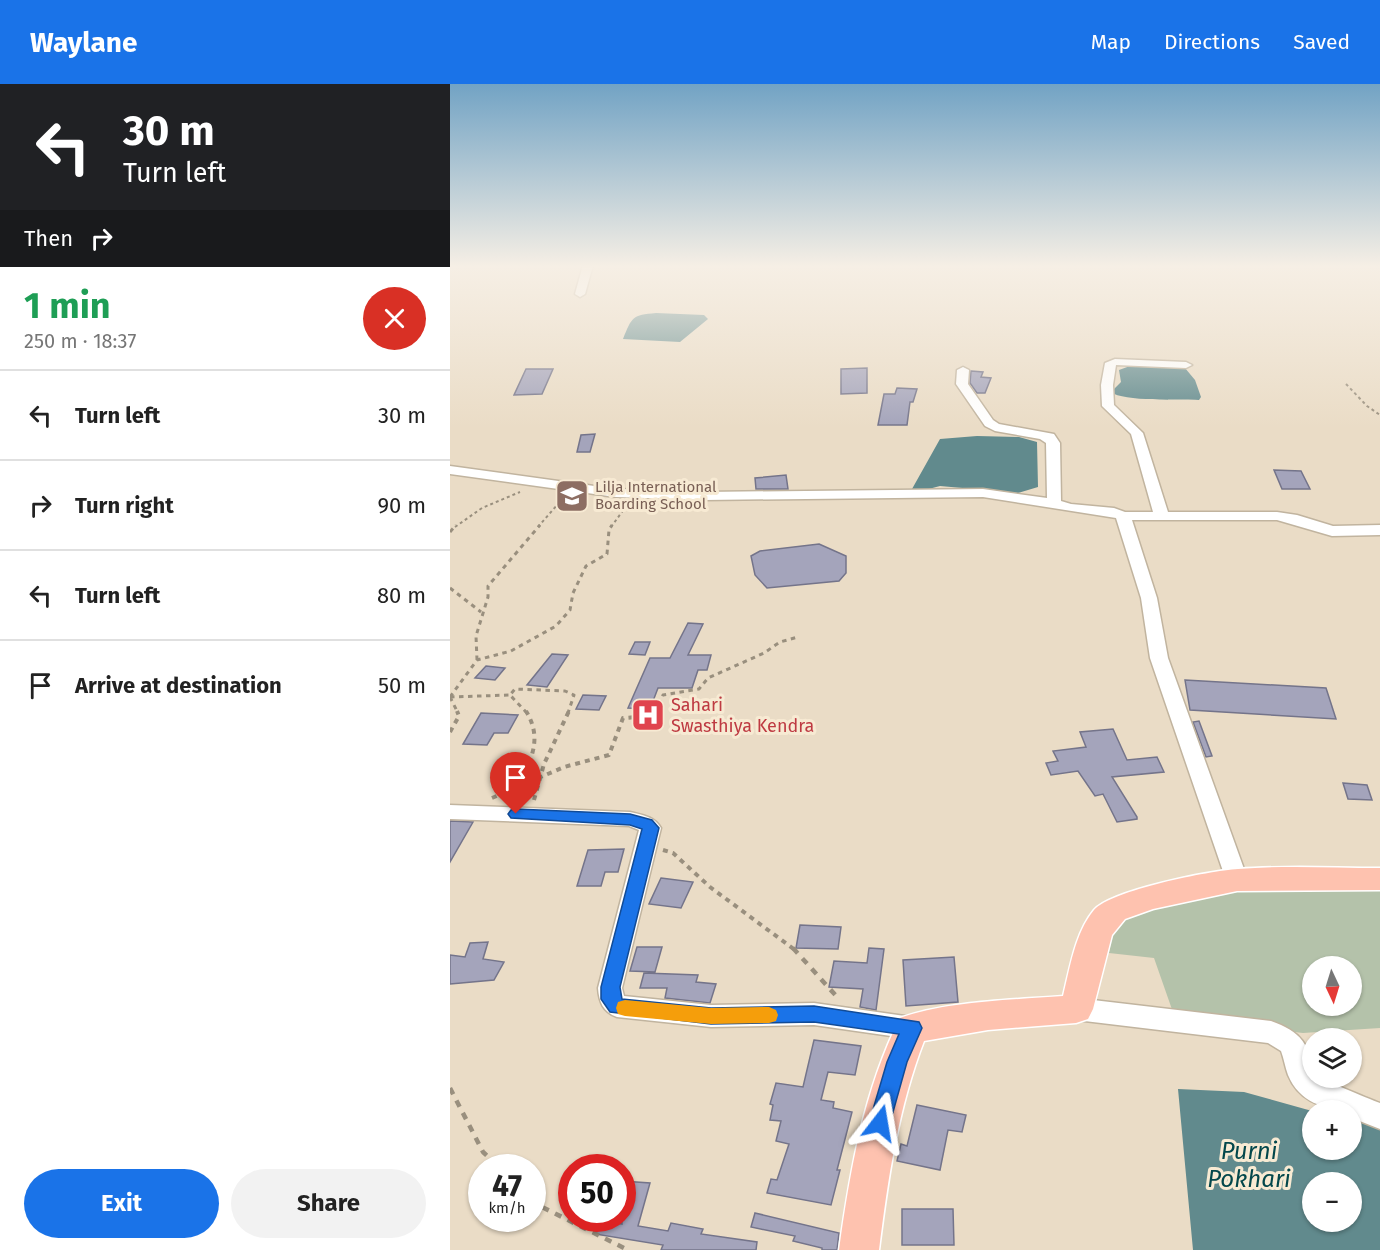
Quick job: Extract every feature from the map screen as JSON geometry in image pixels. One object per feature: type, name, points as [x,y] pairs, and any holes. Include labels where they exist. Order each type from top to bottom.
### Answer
[{"type":"main road","points":[[859,1250],[870,1169],[885,1100],[897,1062],[912,1028],[988,1016],[1076,1009],[1096,934],[1105,919],[1114,911],[1148,898],[1237,880],[1380,879]]},
{"type":"street","points":[[1162,516],[1137,433],[1108,406],[1107,384],[1112,363],[1115,362],[1186,365]]},
{"type":"street","points":[[963,370],[960,380],[989,423],[995,427],[1049,437],[1053,442],[1054,503]]},
{"type":"street","points":[[450,470],[584,488],[657,494],[983,493],[1054,503],[1070,508],[1114,512],[1123,516],[1277,516],[1292,518],[1332,531],[1380,530]]},
{"type":"street","points":[[1123,516],[1149,598],[1159,658],[1237,880]]},
{"type":"street","points":[[457,812],[639,822],[650,828],[610,987],[611,999],[620,1007],[711,1016],[814,1014],[912,1028]]},
{"type":"street","points":[[1076,1009],[1271,1032],[1284,1036],[1293,1044],[1300,1069],[1309,1085],[1380,1116]]},
{"type":"path","points":[[1346,384],[1367,406],[1380,414]]},
{"type":"path","points":[[450,532],[462,518],[481,507],[542,483]]},
{"type":"path","points":[[450,697],[477,660],[476,636],[481,612],[488,597],[488,586],[562,497],[584,488]]},
{"type":"path","points":[[477,660],[511,651],[556,626],[570,610],[573,593],[586,566],[607,554],[609,530],[628,504],[657,494]]},
{"type":"path","points":[[450,588],[481,612]]},
{"type":"path","points":[[457,812],[541,774],[584,760],[609,755],[622,718],[655,716],[663,695],[699,689],[708,678],[764,653],[780,642],[798,637]]},
{"type":"path","points":[[510,695],[514,689],[565,691],[574,695],[523,815]]},
{"type":"path","points":[[450,697],[510,695],[524,707],[537,730],[535,751],[518,789],[523,815]]},
{"type":"path","points":[[450,697],[459,716],[450,732]]},
{"type":"path","points":[[647,845],[673,853],[710,887],[798,951],[857,1020]]},
{"type":"path","points":[[450,1088],[485,1154]]},
{"type":"path","points":[[546,1209],[628,1250]]},
{"type":"green space","points":[[1262,884],[1380,886],[1380,1028],[1302,1028],[1302,1033],[1175,1018],[1154,958],[1109,953],[1115,918],[1138,903]]},
{"type":"water","points":[[633,319],[707,319],[680,342],[623,339]]},
{"type":"water","points":[[1165,365],[1185,368],[1195,380],[1201,397],[1199,400],[1139,399],[1111,392],[1121,382],[1119,370],[1130,366]]},
{"type":"water","points":[[977,436],[1019,437],[1037,442],[1038,487],[1018,493],[940,486],[921,491],[912,489],[940,439]]},
{"type":"water","name":"Purni Pokhari","points":[[1178,1089],[1244,1092],[1302,1108],[1302,1160],[1362,1160],[1362,1123],[1380,1127],[1380,1250],[1193,1250]]},
{"type":"building","points":[[867,368],[867,393],[841,394],[841,369]]},
{"type":"building","points":[[526,369],[553,369],[542,394],[514,395]]},
{"type":"building","points":[[971,371],[983,372],[981,377],[991,378],[985,393],[977,393],[970,383]]},
{"type":"building","points":[[897,388],[917,389],[913,402],[910,402],[907,425],[878,425],[884,394],[895,394]]},
{"type":"building","points":[[595,434],[590,452],[577,452],[581,435]]},
{"type":"building","points":[[1274,470],[1301,471],[1310,489],[1282,489]]},
{"type":"building","points":[[786,475],[788,489],[756,489],[755,478]]},
{"type":"building","points":[[819,544],[846,556],[846,573],[839,581],[767,588],[755,575],[751,556],[760,551]]},
{"type":"building","points":[[688,623],[703,624],[688,655],[711,655],[707,670],[698,670],[692,688],[658,688],[650,709],[628,708],[650,658],[670,658]]},
{"type":"building","points":[[635,642],[650,642],[645,655],[629,654]]},
{"type":"building","points":[[552,654],[568,655],[547,687],[527,685]]},
{"type":"building","points":[[486,666],[505,668],[495,680],[475,678]]},
{"type":"building","points":[[1185,680],[1326,688],[1336,719],[1190,710]]},
{"type":"building","points":[[583,695],[606,696],[599,710],[576,709]]},
{"type":"building","points":[[481,713],[518,715],[508,733],[494,733],[487,745],[463,744]]},
{"type":"building","points":[[1199,721],[1212,756],[1206,757],[1193,722]]},
{"type":"building","points":[[1113,729],[1127,760],[1157,757],[1164,772],[1112,777],[1137,819],[1117,822],[1103,794],[1095,796],[1078,771],[1051,775],[1046,763],[1058,761],[1053,751],[1086,747],[1080,732]]},
{"type":"building","points":[[1343,783],[1367,785],[1372,800],[1348,799]]},
{"type":"building","points":[[450,821],[473,822],[450,862]]},
{"type":"building","points":[[624,849],[618,872],[605,872],[601,886],[577,886],[588,850]]},
{"type":"building","points":[[661,878],[693,882],[681,908],[649,904]]},
{"type":"building","points":[[800,925],[841,927],[838,949],[796,948]]},
{"type":"building","points":[[488,942],[483,959],[504,962],[494,980],[450,984],[450,955],[465,957],[470,943]]},
{"type":"building","points":[[637,947],[662,947],[655,972],[630,971]]},
{"type":"building","points":[[869,948],[884,949],[876,1010],[860,1007],[863,989],[829,987],[834,961],[867,963]]},
{"type":"building","points":[[954,957],[958,1002],[906,1006],[903,960]]},
{"type":"building","points":[[644,973],[698,975],[696,982],[716,984],[710,1003],[665,998],[667,988],[640,988]]},
{"type":"building","points":[[814,1040],[861,1046],[855,1075],[828,1072],[821,1100],[834,1102],[833,1108],[852,1112],[837,1170],[840,1170],[831,1205],[767,1193],[771,1179],[777,1180],[789,1144],[776,1141],[781,1121],[770,1120],[773,1105],[770,1104],[776,1083],[803,1087]]},
{"type":"building","points":[[917,1105],[966,1115],[962,1132],[948,1130],[940,1170],[897,1161],[901,1144],[907,1146]]},
{"type":"building","points":[[636,1182],[650,1183],[638,1226],[668,1231],[671,1223],[703,1229],[701,1234],[757,1242],[756,1250],[661,1250],[663,1245],[595,1234],[596,1232],[636,1232]]},
{"type":"building","points":[[902,1209],[953,1209],[954,1245],[902,1245]]},
{"type":"building","points":[[755,1213],[839,1233],[837,1250],[822,1250],[822,1248],[793,1241],[795,1236],[751,1227]]},
{"type":"slow traffic","points":[[625,1008],[711,1016],[769,1015]]},
{"type":"place","name":"Lilja International Boarding School","points":[[572,496]]},
{"type":"place","name":"Sahari Swasthiya Kendra","points":[[648,715]]},
{"type":"route","points":[[516,814],[630,819],[646,824],[650,828],[651,833],[610,987],[611,999],[617,1006],[711,1016],[814,1014],[912,1028],[897,1062],[880,1123]]}]
